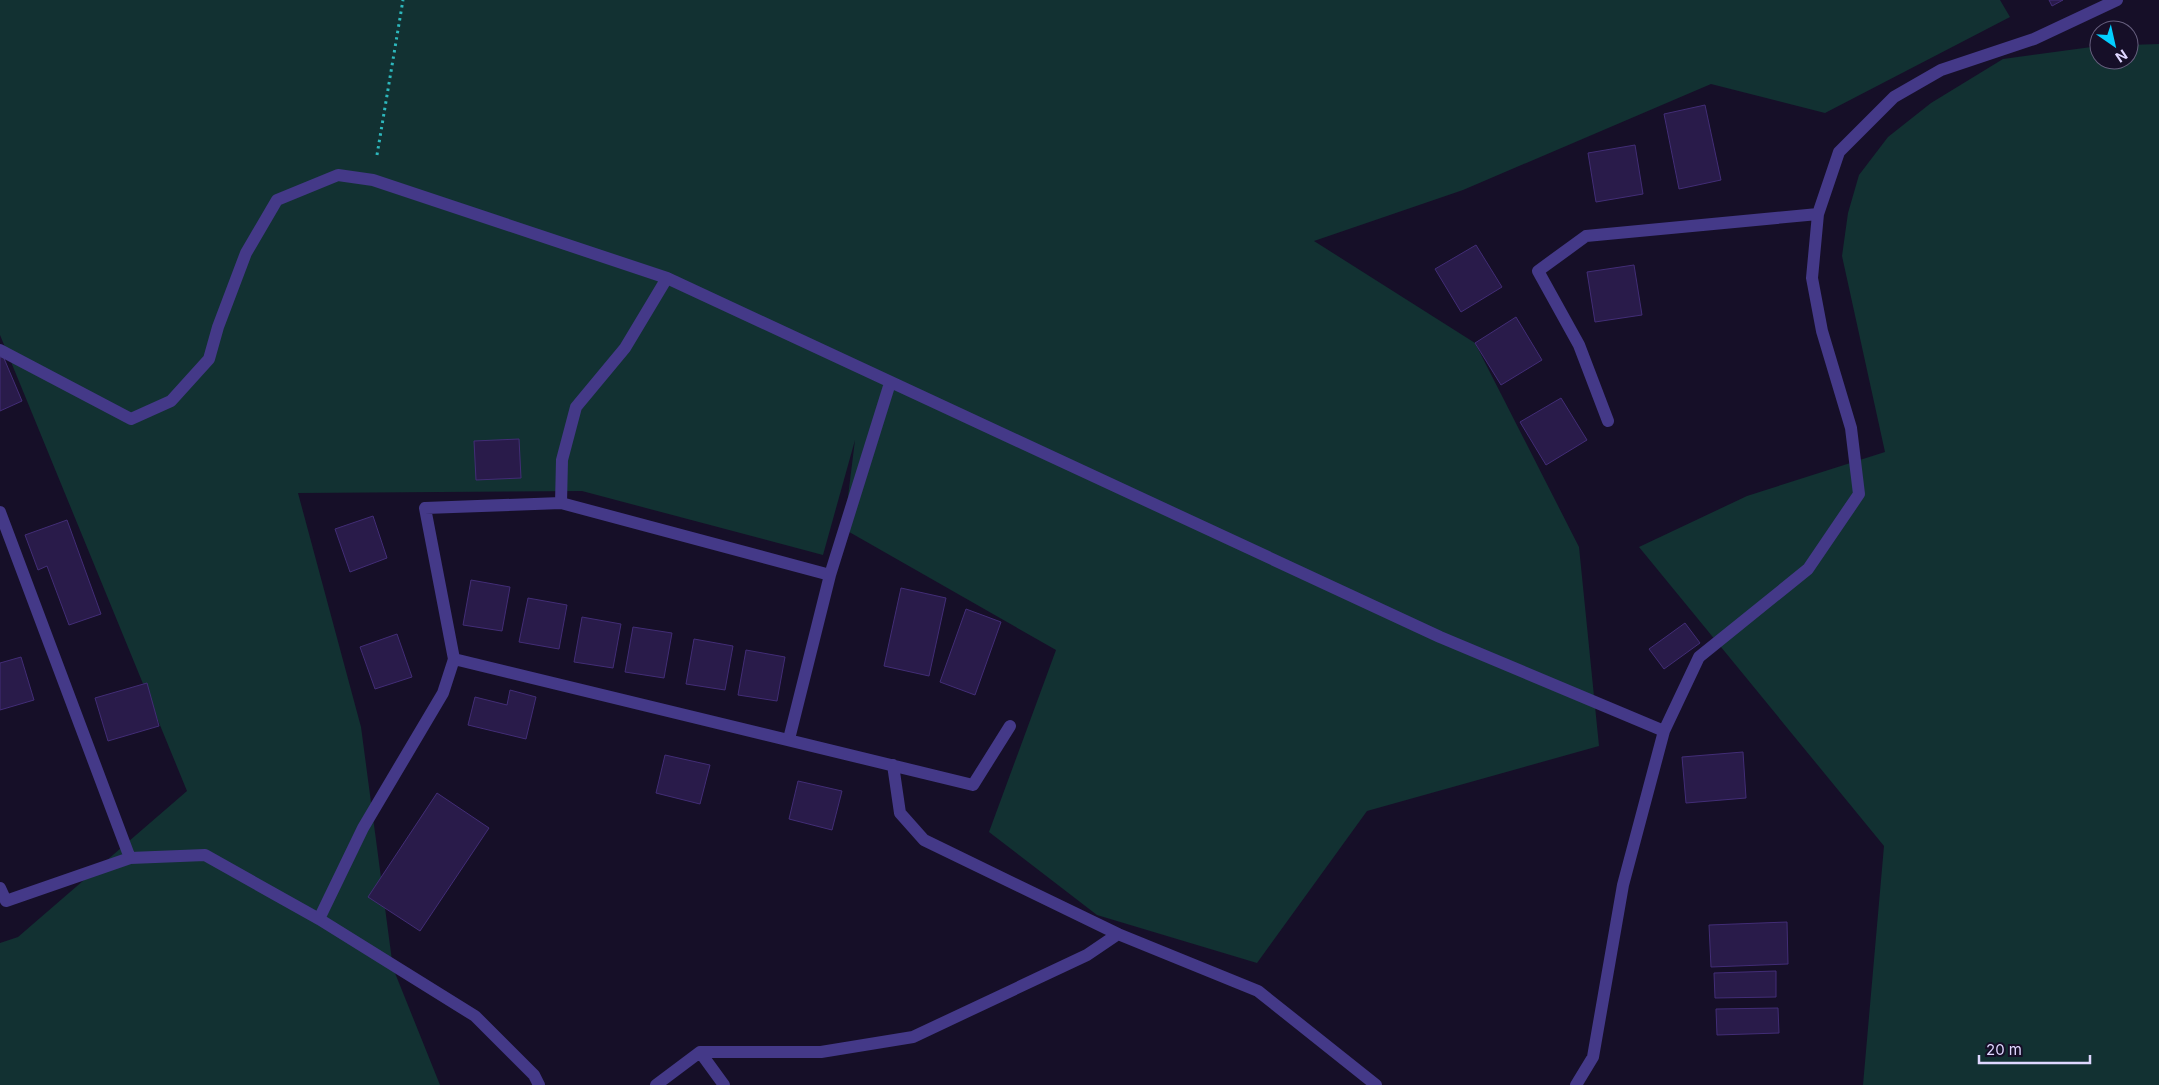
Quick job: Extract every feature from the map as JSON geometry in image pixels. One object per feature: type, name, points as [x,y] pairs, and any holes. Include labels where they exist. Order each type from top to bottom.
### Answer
[{"type":"street","points":[[1576,1085],[1593,1057],[1623,886],[1664,731],[1699,657],[1808,569],[1859,494],[1852,428],[1822,331],[1812,278],[1818,214],[1838,152],[1894,96],[1941,70],[2034,39],[2117,0]]},
{"type":"street","points":[[0,350],[131,419],[171,401],[209,359],[218,327],[246,253],[276,200],[338,175],[373,180],[668,278],[890,383],[1440,637],[1664,731]]},
{"type":"street","points":[[1608,421],[1579,345],[1538,271],[1586,236],[1818,214]]},
{"type":"street","points":[[561,503],[562,460],[576,407],[625,348],[668,278]]},
{"type":"street","points":[[789,739],[830,575],[890,383]]},
{"type":"street","points":[[319,919],[363,828],[443,692],[454,659],[425,508],[561,503],[830,575]]},
{"type":"street","points":[[0,512],[130,858]]},
{"type":"street","points":[[454,659],[973,784],[1010,726]]},
{"type":"street","points":[[893,764],[900,813],[924,840],[1118,934],[1258,991],[1376,1085]]},
{"type":"street","points":[[0,888],[6,901],[130,858],[205,856],[319,919],[475,1016],[534,1075],[539,1085]]},
{"type":"street","points":[[656,1085],[700,1052],[820,1052],[913,1037],[1087,955],[1118,934]]},
{"type":"street","points":[[700,1052],[724,1085]]},
{"type":"path","points":[[373,180],[403,0]]},
{"type":"green space","points":[[0,0],[2000,0],[2010,17],[1825,113],[1711,84],[1463,190],[1314,241],[1475,343],[1579,547],[1599,746],[1367,811],[1257,963],[1097,915],[989,832],[1056,650],[844,529],[855,440],[823,555],[582,491],[298,493],[361,727],[393,968],[440,1085],[0,1085],[0,943],[18,937],[187,791],[0,335]]},
{"type":"green space","points":[[2159,44],[2159,1085],[1863,1085],[1884,846],[1639,547],[1747,496],[1885,452],[1842,256],[1848,213],[1859,175],[1888,137],[1931,103],[2003,59],[2089,47],[2089,70],[2139,70],[2139,45]]},
{"type":"building","points":[[2049,0],[2063,0],[2052,6]]},
{"type":"building","points":[[1705,105],[1721,180],[1679,189],[1664,114]]},
{"type":"building","points":[[1635,145],[1643,194],[1596,202],[1588,153]]},
{"type":"building","points":[[1476,245],[1502,287],[1461,312],[1435,269]]},
{"type":"building","points":[[1634,265],[1642,315],[1595,322],[1587,272]]},
{"type":"building","points":[[1516,317],[1542,360],[1501,385],[1475,343]]},
{"type":"building","points":[[3,356],[22,401],[0,411],[0,358]]},
{"type":"building","points":[[1561,398],[1587,440],[1546,465],[1520,422]]},
{"type":"building","points":[[519,439],[521,478],[476,480],[474,441]]},
{"type":"building","points":[[373,516],[387,558],[350,572],[335,529]]},
{"type":"building","points":[[67,520],[101,614],[69,625],[47,566],[38,570],[25,535]]},
{"type":"building","points":[[471,580],[510,587],[502,631],[463,625]]},
{"type":"building","points":[[901,588],[946,598],[929,676],[884,666]]},
{"type":"building","points":[[528,598],[567,605],[559,649],[519,642]]},
{"type":"building","points":[[966,609],[1001,622],[975,695],[940,682]]},
{"type":"building","points":[[582,617],[621,624],[613,668],[574,662]]},
{"type":"building","points":[[1685,623],[1700,643],[1664,669],[1649,649]]},
{"type":"building","points":[[633,627],[672,633],[664,678],[625,672]]},
{"type":"building","points":[[397,634],[412,677],[375,689],[360,647]]},
{"type":"building","points":[[694,639],[733,646],[725,690],[686,684]]},
{"type":"building","points":[[746,650],[785,657],[777,701],[738,695]]},
{"type":"building","points":[[21,657],[34,700],[0,710],[0,663]]},
{"type":"building","points":[[147,683],[159,726],[108,741],[95,698]]},
{"type":"building","points":[[510,690],[536,697],[526,739],[468,725],[475,697],[507,705]]},
{"type":"building","points":[[1743,752],[1746,798],[1686,803],[1682,757]]},
{"type":"building","points":[[665,755],[710,765],[700,804],[656,793]]},
{"type":"building","points":[[798,781],[842,791],[832,830],[789,819]]},
{"type":"building","points":[[437,793],[489,828],[420,931],[368,897]]},
{"type":"building","points":[[1787,922],[1788,964],[1711,967],[1709,925]]},
{"type":"building","points":[[1776,971],[1776,997],[1715,998],[1714,973]]},
{"type":"building","points":[[1778,1008],[1779,1033],[1717,1035],[1716,1009]]}]
